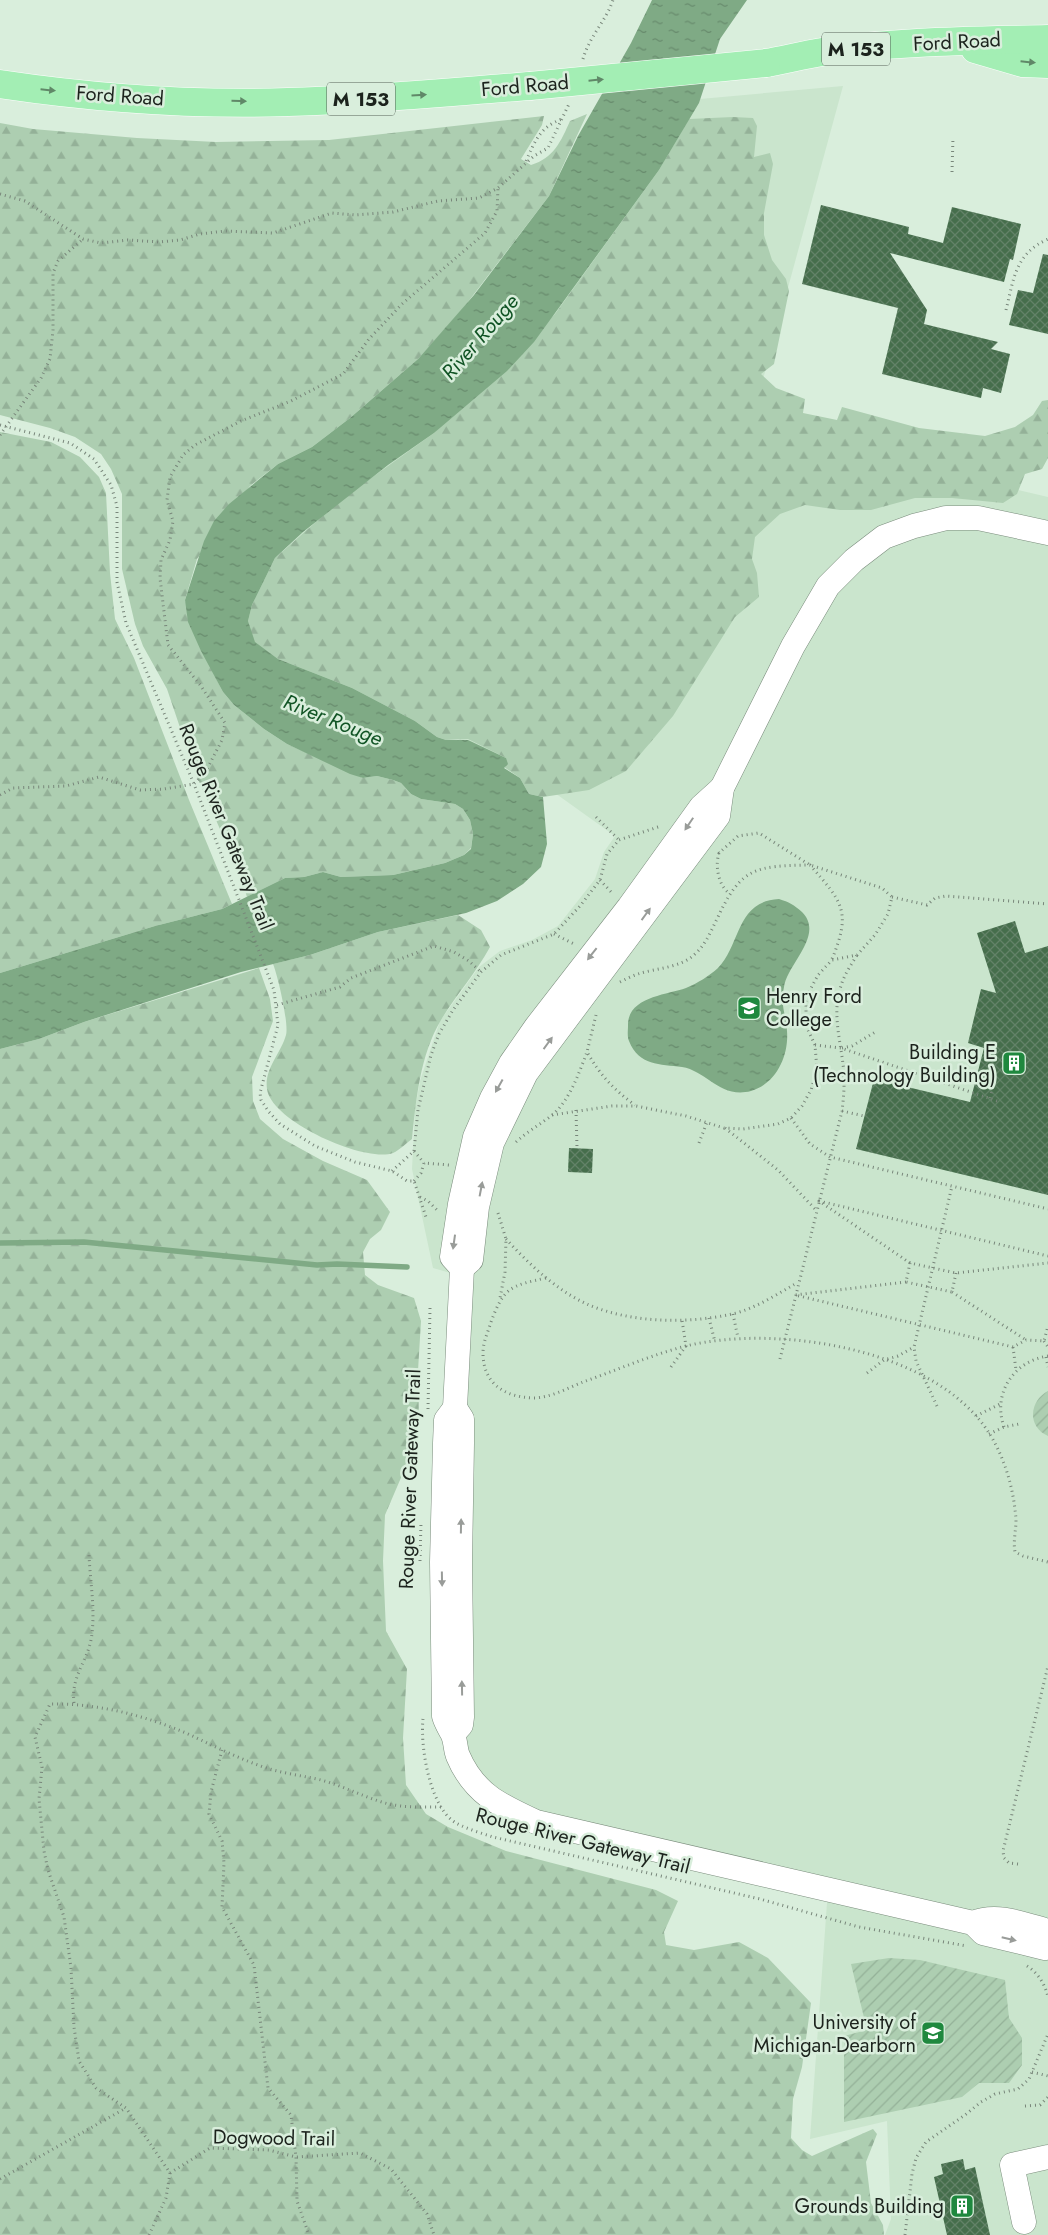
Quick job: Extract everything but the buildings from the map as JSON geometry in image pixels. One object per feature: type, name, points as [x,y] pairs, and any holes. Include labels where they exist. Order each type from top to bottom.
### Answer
[{"type":"main road","name":"Ford Road","points":[[0,84],[107,96],[286,102],[378,98],[530,86],[766,63],[822,52],[947,42],[1048,38]]},
{"type":"main road","points":[[947,42],[1023,63],[1048,64]]},
{"type":"lane","points":[[1048,533],[978,518],[946,518],[914,526],[884,537],[854,560],[828,586],[793,646],[722,788],[718,816],[526,1073],[492,1143],[477,1207],[470,1260],[462,1268],[455,1408],[462,1419],[460,1562],[462,1716],[461,1725],[453,1734],[457,1754],[466,1772],[477,1787],[500,1805],[536,1822],[973,1923],[983,1933],[1045,1948],[1048,1946]]},
{"type":"lane","points":[[973,1923],[986,1918],[1048,1930]]},
{"type":"lane","points":[[1024,2222],[1012,2165],[1048,2157]]},
{"type":"path","points":[[581,66],[586,49],[609,13],[614,0]]},
{"type":"path","points":[[0,194],[25,201],[82,238],[101,243],[128,240],[159,242],[180,240],[200,234],[225,231],[273,233],[332,213],[355,215],[394,212],[438,200],[479,198],[508,181],[524,164],[548,148],[572,100]]},
{"type":"path","points":[[524,164],[533,144],[548,124],[562,119]]},
{"type":"path","points":[[952,172],[953,137]]},
{"type":"path","points":[[0,795],[12,788],[66,786],[100,778],[140,790],[164,789],[194,784],[206,771],[222,740],[225,723],[201,686],[168,645],[160,578],[161,560],[170,540],[173,521],[167,500],[170,477],[183,455],[195,445],[241,421],[291,402],[343,374],[369,339],[402,304],[485,233],[497,211],[498,188]]},
{"type":"path","points":[[0,435],[41,378],[50,358],[53,330],[53,273],[58,261],[82,238]]},
{"type":"path","points":[[1006,310],[1016,269],[1024,254],[1048,239]]},
{"type":"path","name":"Rouge River Gateway Trail","points":[[0,425],[70,443],[94,460],[112,485],[117,506],[118,582],[126,623],[194,784],[274,990],[277,1005],[276,1035],[260,1093],[261,1100],[280,1124],[315,1146],[355,1162],[392,1171],[400,1178],[414,1181]]},
{"type":"path","points":[[596,817],[619,840]]},
{"type":"path","points":[[392,1171],[414,1151],[418,1110],[431,1055],[439,1034],[453,1010],[481,972],[501,955],[554,934],[580,906],[600,880],[607,854],[619,840],[667,824]]},
{"type":"path","points":[[728,893],[723,889],[720,882],[717,859],[719,853],[738,836],[759,833],[810,865],[882,888],[892,897],[927,905],[935,898],[946,896],[1048,904]]},
{"type":"path","points":[[712,849],[719,853]]},
{"type":"path","points":[[617,984],[636,974],[680,963],[694,956],[706,942],[728,893],[742,879],[756,870],[779,866],[810,865]]},
{"type":"path","points":[[552,1115],[612,1106],[636,1106],[686,1116],[724,1128],[743,1129],[764,1127],[791,1118],[802,1106],[811,1090],[817,1070],[815,1045],[808,1030],[806,1001],[818,975],[832,960],[842,936],[844,916],[837,898],[810,865]]},
{"type":"path","points":[[780,1359],[842,1111],[844,1089],[838,1024],[840,988],[857,955],[883,924],[888,914],[892,897]]},
{"type":"path","points":[[277,1005],[340,987],[351,978],[434,946],[454,952],[469,961],[481,972]]},
{"type":"path","points":[[832,960],[857,955]]},
{"type":"path","points":[[513,1145],[526,1133],[552,1115],[573,1084],[587,1052],[597,1013]]},
{"type":"path","points":[[841,1048],[852,1046],[877,1030]]},
{"type":"path","points":[[815,1045],[841,1048],[1000,1102]]},
{"type":"path","points":[[587,1052],[604,1079],[636,1106]]},
{"type":"path","points":[[990,1098],[994,1082]]},
{"type":"path","points":[[576,1110],[577,1148]]},
{"type":"path","points":[[842,1111],[864,1116]]},
{"type":"path","points":[[791,1118],[810,1144],[830,1157],[1048,1209]]},
{"type":"path","points":[[699,1143],[707,1122]]},
{"type":"path","points":[[724,1128],[778,1170],[816,1211]]},
{"type":"path","points":[[414,1151],[424,1163],[453,1166]]},
{"type":"path","points":[[424,1163],[421,1173],[414,1181],[426,1217]]},
{"type":"path","points":[[937,1406],[921,1374],[914,1347],[952,1186]]},
{"type":"path","points":[[819,1201],[1048,1256]]},
{"type":"path","points":[[819,1201],[910,1263],[956,1274],[1048,1263]]},
{"type":"path","points":[[497,1209],[506,1239],[504,1272],[500,1298],[483,1344],[483,1358],[485,1369],[500,1390],[512,1396],[536,1398],[558,1392],[686,1346],[738,1338],[785,1338],[836,1346],[884,1360],[921,1374],[942,1386],[976,1416],[989,1434],[1006,1467],[1014,1500],[1016,1522],[1015,1552],[1022,1556],[1048,1562]]},
{"type":"path","points":[[506,1239],[546,1278],[588,1304],[609,1312],[633,1317],[682,1320],[733,1314],[756,1305],[798,1283]]},
{"type":"path","points":[[906,1282],[910,1263]]},
{"type":"path","points":[[952,1292],[956,1274]]},
{"type":"path","points":[[500,1298],[511,1288],[546,1278]]},
{"type":"path","points":[[795,1295],[906,1282],[952,1292],[1026,1340],[1044,1341]]},
{"type":"path","points":[[795,1295],[1013,1347],[1026,1340]]},
{"type":"path","name":"Rouge River Gateway Trail","points":[[428,1416],[430,1308]]},
{"type":"path","points":[[733,1314],[738,1338]]},
{"type":"path","points":[[709,1318],[715,1342]]},
{"type":"path","points":[[671,1368],[686,1346],[682,1320]]},
{"type":"path","points":[[1048,1326],[1044,1341],[1048,1347]]},
{"type":"path","points":[[867,1373],[884,1360],[898,1356],[914,1347]]},
{"type":"path","points":[[1013,1347],[1016,1370]]},
{"type":"path","points":[[1004,1427],[1000,1416],[1000,1404],[1007,1382],[1016,1370],[1025,1363],[1047,1356],[1048,1367]]},
{"type":"path","points":[[976,1416],[1000,1404]]},
{"type":"path","points":[[989,1434],[1004,1427],[1019,1424]]},
{"type":"path","name":"Rouge River Gateway Trail","points":[[420,1570],[421,1512]]},
{"type":"path","points":[[74,1703],[73,1694],[77,1673],[91,1640],[92,1612],[89,1554]]},
{"type":"path","points":[[1018,1864],[1009,1862],[1004,1858],[1002,1851],[1048,1666]]},
{"type":"path","points":[[149,2235],[166,2198],[170,2173],[126,2108],[96,2088],[80,2061],[74,2027],[71,1968],[64,1917],[48,1870],[44,1851],[39,1799],[42,1767],[35,1738],[50,1704],[74,1703],[105,1708],[147,1720],[183,1732],[260,1766],[352,1789],[384,1803],[401,1806],[442,1807]]},
{"type":"path","name":"Rouge River Gateway Trail","points":[[424,1714],[422,1731],[426,1765],[435,1797],[455,1823],[493,1837],[760,1900],[859,1927],[973,1947]]},
{"type":"path","points":[[222,1750],[211,1792],[208,1814],[222,1841],[224,1863],[222,1907],[254,1966],[268,2088],[291,2116],[296,2156],[297,2201],[309,2235]]},
{"type":"path","points":[[1019,1961],[1035,1971],[1046,1987],[1048,1997]]},
{"type":"path","points":[[905,2235],[912,2174],[916,2158],[926,2142],[981,2102],[995,2094],[1018,2088],[1029,2079],[1048,2034]]},
{"type":"path","points":[[1032,2072],[1048,2076]]},
{"type":"path","points":[[1025,2106],[1040,2105],[1048,2097]]},
{"type":"path","points":[[0,2179],[126,2108]]},
{"type":"path","name":"Dogwood Trail","points":[[170,2173],[210,2148],[269,2150],[296,2156],[360,2153],[391,2169],[427,2214],[434,2235]]},
{"type":"shaded area","name":"Henry Ford College","points":[[843,86],[750,427],[1048,497],[1048,2235],[885,2235],[891,2219],[887,2121],[810,2139],[828,1889],[580,1832],[480,1784],[460,1751],[461,1276],[433,1268],[412,1169],[415,1109],[420,1081],[440,1021],[479,967],[500,951],[532,940],[558,926],[595,879],[604,852],[615,836],[506,758],[251,650],[234,608],[689,100]]},
{"type":"green space","points":[[587,114],[549,196],[461,311],[418,359],[350,418],[312,447],[278,464],[250,486],[197,559],[185,600],[215,676],[223,692],[234,705],[264,729],[287,744],[363,778],[377,776],[401,783],[411,794],[421,799],[455,804],[463,809],[470,820],[473,834],[471,848],[464,855],[445,863],[393,875],[341,877],[323,872],[304,877],[285,878],[247,897],[240,875],[195,772],[167,689],[143,646],[135,624],[122,569],[122,494],[111,469],[101,454],[75,437],[50,428],[0,415],[0,123],[33,129],[137,138],[216,142],[329,140],[544,116],[542,125],[521,159],[531,165],[546,158],[556,148],[570,121]]},
{"type":"green space","points":[[753,118],[757,126],[754,157],[770,153],[773,164],[764,213],[764,235],[772,260],[786,279],[789,291],[774,364],[761,374],[776,388],[805,399],[803,413],[837,420],[842,407],[919,428],[985,436],[1015,427],[1033,415],[1042,401],[1048,400],[1048,458],[1042,469],[1025,474],[1017,494],[1003,503],[952,498],[915,498],[871,510],[840,510],[805,505],[780,514],[755,537],[752,559],[757,573],[759,597],[735,617],[673,716],[626,771],[589,790],[543,797],[529,794],[520,778],[504,767],[506,758],[468,739],[446,740],[437,737],[415,721],[352,688],[278,659],[255,643],[248,621],[252,605],[275,558],[342,499],[434,433],[555,314],[659,170],[689,119]]},
{"type":"green space","points":[[0,432],[51,442],[80,457],[99,477],[106,493],[110,573],[115,619],[134,658],[232,904],[222,909],[155,926],[0,973]]},
{"type":"green space","points":[[458,915],[481,930],[490,947],[441,1020],[428,1048],[420,1078],[412,1139],[393,1153],[362,1152],[341,1146],[321,1137],[284,1114],[272,1101],[267,1089],[270,1068],[284,1042],[287,1029],[278,979],[273,964],[310,955],[378,932]]},
{"type":"green space","points":[[259,968],[270,999],[273,1021],[252,1077],[253,1101],[260,1119],[283,1139],[323,1161],[367,1180],[390,1212],[381,1230],[370,1239],[363,1252],[365,1275],[378,1285],[414,1298],[421,1321],[418,1371],[419,1422],[409,1459],[385,1515],[383,1561],[386,1631],[407,1669],[403,1738],[406,1785],[426,1814],[448,1827],[506,1851],[656,1890],[678,1901],[664,1932],[666,1945],[694,1950],[739,1942],[768,1958],[811,2003],[802,2067],[793,2099],[791,2138],[802,2150],[812,2156],[873,2129],[877,2134],[866,2162],[871,2203],[883,2225],[884,2235],[0,2235],[0,1049],[39,1039],[84,1022]]},
{"type":"green space","points":[[1048,1391],[1048,1436],[1036,1427],[1033,1414],[1037,1401]]},
{"type":"green space","points":[[889,1958],[920,1960],[1005,1980],[1009,2018],[1022,2038],[1022,2065],[1009,2083],[979,2083],[962,2097],[844,2122],[844,2036],[867,2030],[851,1964]]},
{"type":"water","name":"River Rouge","points":[[652,0],[747,0],[720,39],[699,103],[659,170],[534,342],[507,371],[434,433],[388,465],[303,532],[275,558],[252,605],[248,621],[255,642],[278,659],[352,688],[415,721],[437,737],[446,740],[468,740],[506,758],[508,764],[504,768],[520,778],[529,794],[543,797],[547,844],[541,867],[523,884],[497,901],[466,913],[378,932],[310,955],[241,972],[84,1022],[39,1039],[0,1049],[0,973],[155,926],[222,909],[285,878],[304,877],[323,872],[341,877],[393,875],[445,863],[464,855],[471,849],[473,834],[470,820],[463,809],[455,804],[421,799],[411,794],[401,783],[393,780],[377,776],[363,778],[350,774],[287,744],[264,729],[234,705],[223,692],[201,651],[188,622],[185,600],[204,541],[214,521],[229,504],[278,464],[312,447],[350,418],[418,359],[474,295],[549,196],[578,136],[631,43]]},
{"type":"water","points":[[779,899],[786,901],[802,912],[808,921],[809,930],[803,950],[791,969],[784,987],[783,1005],[787,1040],[786,1050],[774,1076],[760,1087],[751,1091],[731,1091],[722,1088],[691,1070],[658,1064],[638,1055],[628,1038],[629,1016],[634,1009],[649,999],[686,988],[711,974],[725,958],[747,915],[755,907],[765,902]]},
{"type":"waterway","points":[[0,1243],[84,1242],[317,1265],[407,1267]]},
{"type":"place","name":"Henry Ford College","points":[[749,1008]]},
{"type":"place","name":"Building E (Technology Building)","points":[[1014,1063]]},
{"type":"place","name":"University of Michigan-Dearborn","points":[[933,2033]]},
{"type":"place","name":"Grounds Building","points":[[962,2206]]}]
